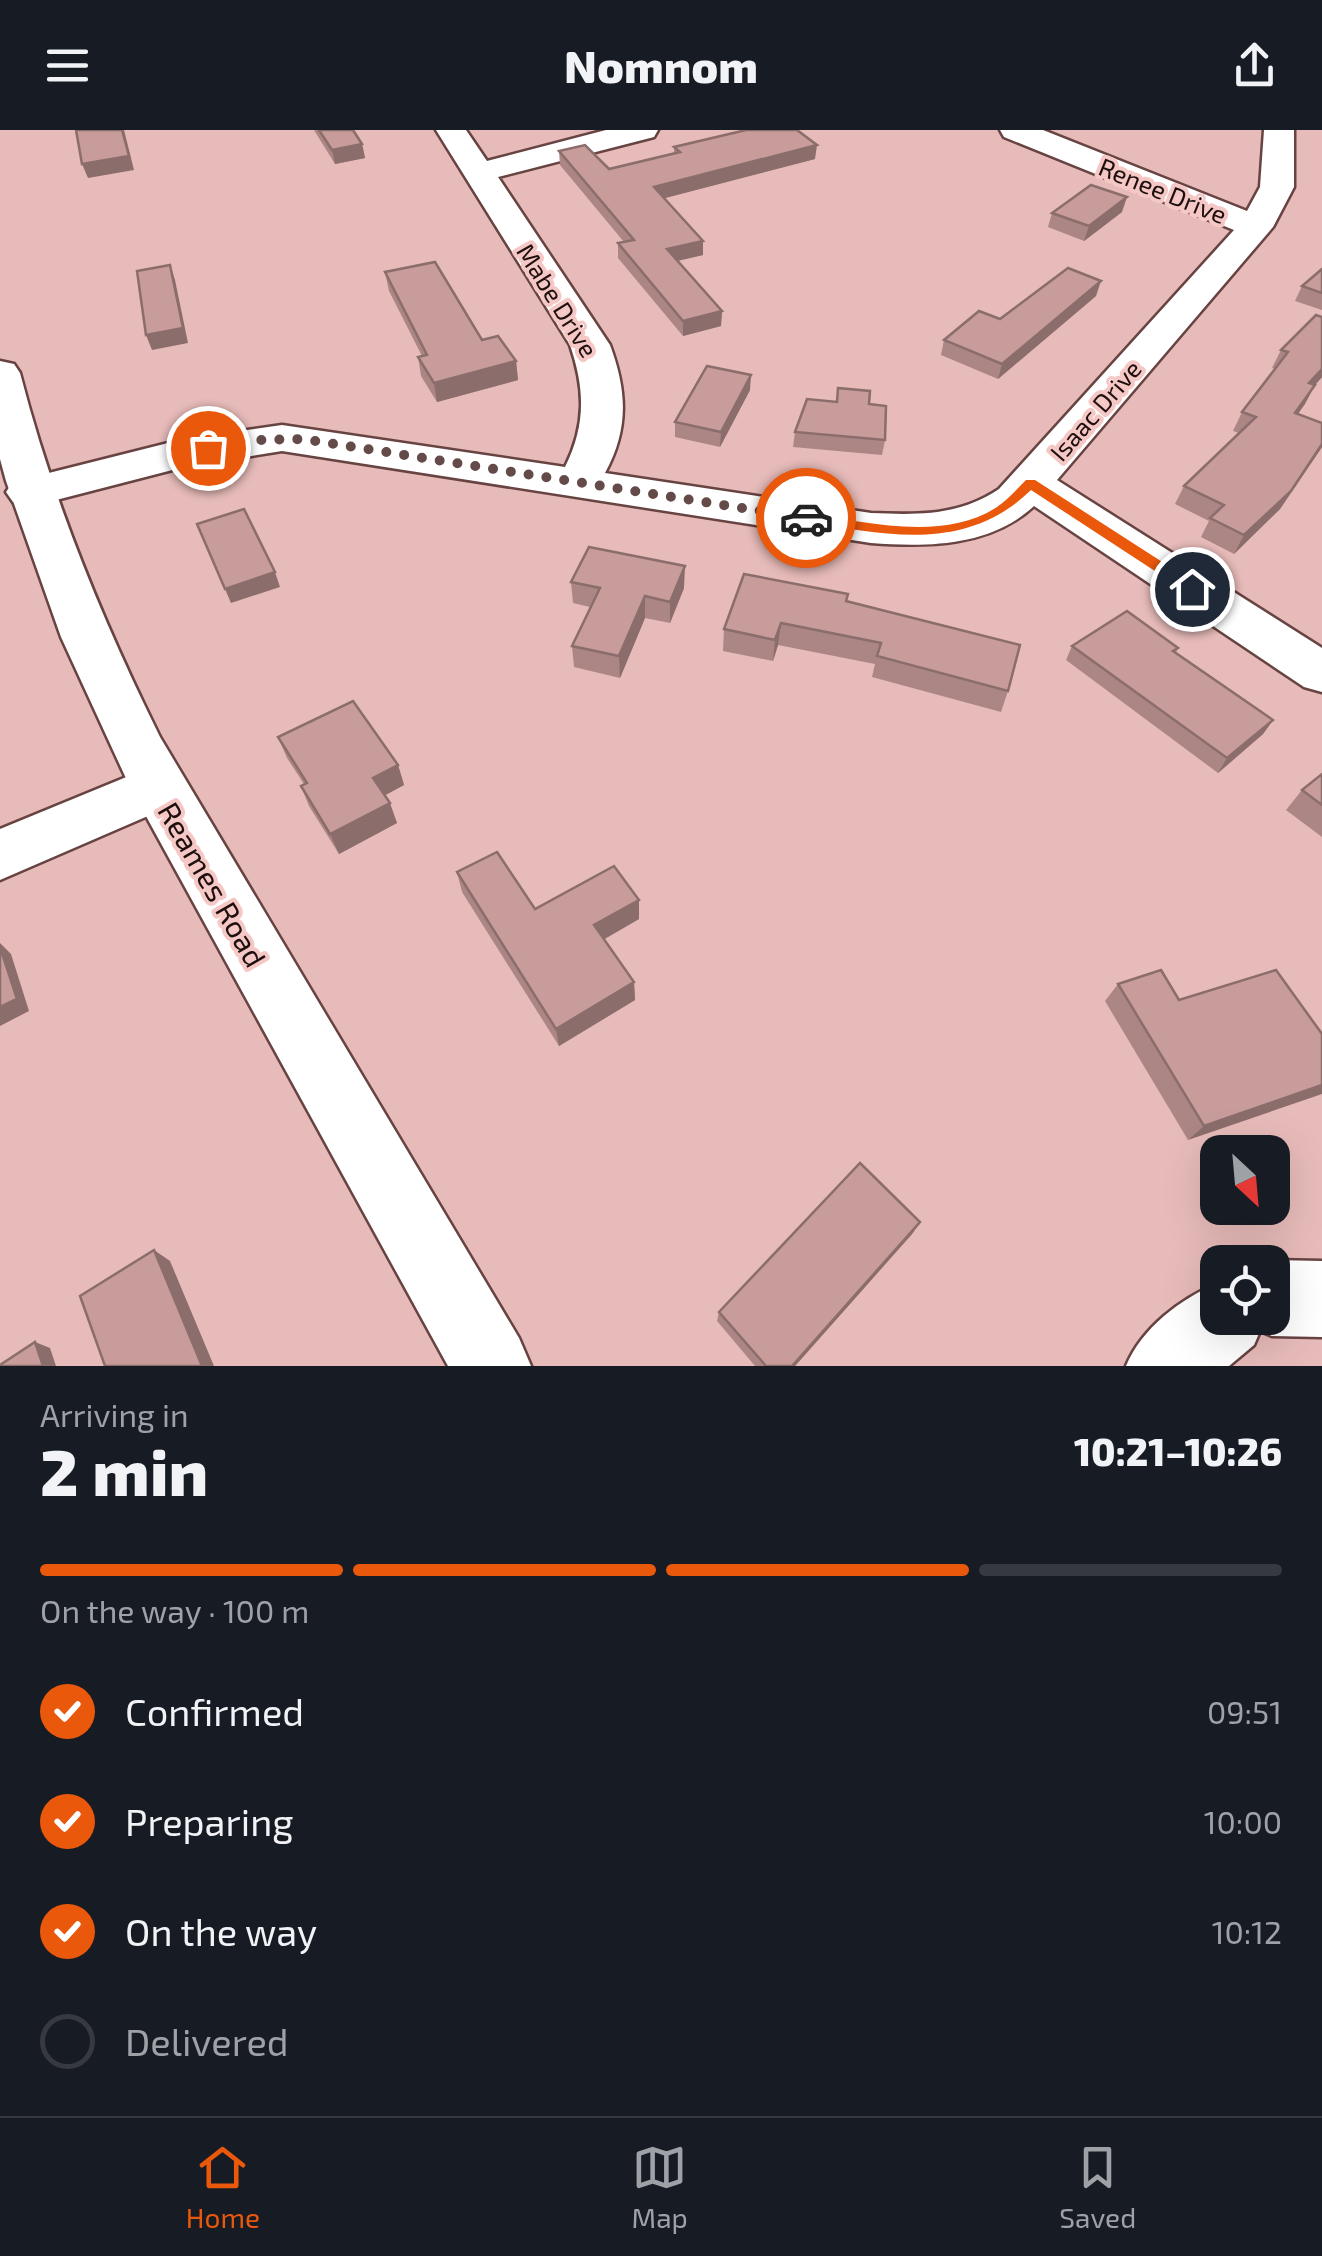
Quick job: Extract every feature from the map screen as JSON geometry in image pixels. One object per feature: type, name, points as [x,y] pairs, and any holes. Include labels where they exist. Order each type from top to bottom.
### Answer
[{"type":"street","name":"Mabe Drive","points":[[451,130],[590,345],[602,374],[604,428],[594,456],[578,482]]},
{"type":"street","points":[[478,173],[642,130]]},
{"type":"street","name":"Renee Drive","points":[[1015,130],[1256,228]]},
{"type":"street","name":"Isaac Drive","points":[[30,492],[184,453],[282,438],[871,528],[924,531],[978,522],[1003,509],[1030,483],[1256,228],[1277,187],[1279,130]]},
{"type":"street","name":"Reames Road","points":[[0,373],[30,492],[79,624],[158,788],[491,1366]]},
{"type":"street","points":[[1030,483],[1322,673]]},
{"type":"street","points":[[0,855],[158,788]]},
{"type":"street","points":[[1290,1298],[1322,1299]]},
{"type":"street","points":[[1166,1366],[1205,1335]]},
{"type":"building","points":[[76,130],[122,130],[129,156],[82,164]]},
{"type":"building","points":[[319,130],[353,130],[362,144],[332,150]]},
{"type":"building","points":[[746,130],[797,130],[817,145],[654,187],[703,241],[667,249],[722,311],[683,321],[618,243],[634,240],[559,151],[585,145],[609,169],[680,152],[674,147]]},
{"type":"building","points":[[1091,185],[1127,197],[1089,226],[1052,213]]},
{"type":"building","points":[[435,262],[482,340],[498,336],[516,361],[434,383],[418,357],[427,355],[385,272]]},
{"type":"building","points":[[170,265],[183,328],[146,335],[137,271]]},
{"type":"building","points":[[1068,268],[1101,281],[1002,364],[944,340],[979,311],[1000,319]]},
{"type":"building","points":[[1322,269],[1322,293],[1302,286]]},
{"type":"building","points":[[1316,315],[1322,317],[1322,369],[1309,383],[1315,385],[1295,413],[1322,423],[1322,444],[1291,491],[1244,535],[1210,518],[1224,505],[1184,486],[1256,417],[1242,412],[1288,352],[1281,350]]},
{"type":"building","points":[[707,366],[751,375],[721,432],[675,422]]},
{"type":"building","points":[[838,388],[870,391],[869,404],[886,406],[885,440],[795,432],[807,399],[837,402]]},
{"type":"building","points":[[244,509],[275,572],[225,589],[197,524]]},
{"type":"building","points":[[589,547],[685,566],[670,602],[645,596],[619,656],[572,646],[600,588],[571,582]]},
{"type":"building","points":[[744,574],[848,594],[846,601],[1020,645],[1008,691],[877,656],[881,643],[781,623],[775,640],[724,629]]},
{"type":"building","points":[[1127,611],[1178,648],[1173,651],[1273,720],[1227,758],[1072,646]]},
{"type":"building","points":[[353,701],[398,765],[373,778],[390,803],[330,834],[301,786],[307,783],[278,737]]},
{"type":"building","points":[[1322,774],[1322,805],[1302,790]]},
{"type":"building","points":[[497,852],[535,909],[614,866],[639,900],[594,925],[634,982],[556,1029],[457,872]]},
{"type":"building","points":[[0,947],[17,999],[0,1007]]},
{"type":"building","points":[[1161,970],[1179,1000],[1276,970],[1322,1034],[1322,1085],[1204,1126],[1118,984]]},
{"type":"building","points":[[860,1163],[920,1222],[792,1366],[766,1366],[719,1312]]},
{"type":"building","points":[[154,1250],[202,1366],[105,1366],[80,1296]]},
{"type":"building","points":[[35,1342],[43,1366],[0,1366],[0,1365]]},
{"type":"way so far","points":[[208,448],[258,440],[303,439],[806,518]]},
{"type":"route","points":[[806,518],[871,528],[946,529],[978,522],[1003,509],[1030,483],[1192,589]]}]
